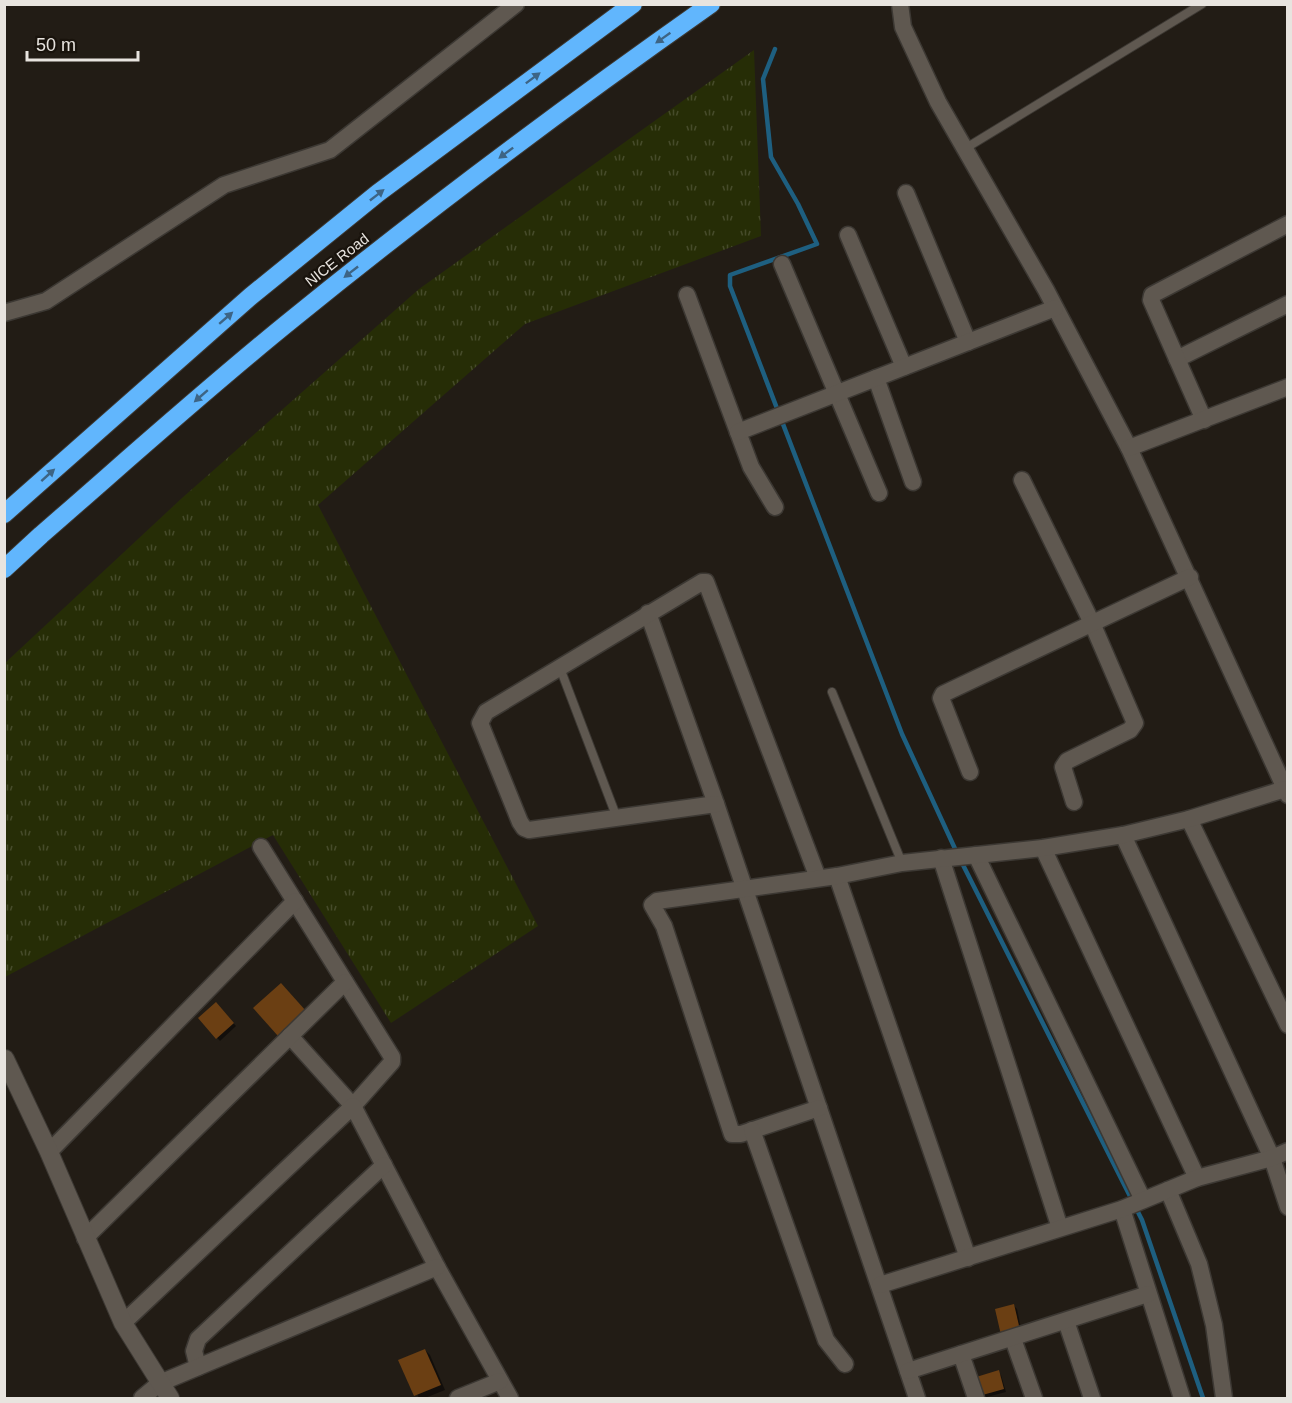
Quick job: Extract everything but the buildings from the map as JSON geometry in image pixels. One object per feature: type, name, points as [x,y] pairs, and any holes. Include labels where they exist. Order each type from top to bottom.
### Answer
[{"type":"highway","name":"NICE Road","points":[[4,514],[234,312],[378,193],[633,4]]},
{"type":"highway","name":"NICE Road","points":[[4,569],[294,317],[405,229],[589,91],[711,4]]},
{"type":"street","points":[[4,313],[46,301],[224,185],[330,150],[516,4]]},
{"type":"street","points":[[819,1108],[741,1134],[732,1134],[664,926],[652,905],[657,902],[837,876],[902,863],[1043,848],[1123,835],[1286,792],[1190,577],[1129,448],[1055,308],[920,67],[903,27],[904,8]]},
{"type":"street","points":[[906,193],[968,342]]},
{"type":"street","points":[[1204,420],[1151,300],[1152,295],[1287,224]]},
{"type":"street","points":[[848,235],[904,367]]},
{"type":"street","points":[[782,264],[879,493]]},
{"type":"street","points":[[687,295],[751,467],[775,507]]},
{"type":"street","points":[[1178,359],[1287,304]]},
{"type":"street","points":[[738,432],[1055,308]]},
{"type":"street","points":[[876,378],[913,482]]},
{"type":"street","points":[[1129,448],[1287,387]]},
{"type":"street","points":[[1022,480],[1092,623],[1135,723],[1130,730],[1067,761],[1063,767],[1074,802]]},
{"type":"street","points":[[970,772],[940,698],[943,694],[1190,577]]},
{"type":"street","points":[[716,804],[529,830],[524,828],[520,822],[480,723],[486,712],[702,582],[706,582],[818,878]]},
{"type":"street","points":[[648,614],[716,804],[917,1398]]},
{"type":"street","points":[[1188,819],[1287,1025]]},
{"type":"street","points":[[1123,835],[1280,1155],[1287,1207]]},
{"type":"street","points":[[123,1323],[353,1106],[390,1067],[392,1057],[261,847]]},
{"type":"street","points":[[1043,848],[1197,1178]]},
{"type":"street","points":[[976,855],[1143,1200]]},
{"type":"street","points":[[941,858],[1060,1228]]},
{"type":"street","points":[[837,876],[968,1257]]},
{"type":"street","points":[[49,1152],[295,901]]},
{"type":"street","points":[[85,1238],[345,982]]},
{"type":"street","points":[[290,1036],[353,1106],[437,1267],[510,1398]]},
{"type":"street","points":[[5,1059],[49,1152],[123,1323],[165,1391]]},
{"type":"street","points":[[752,1130],[826,1340],[845,1364]]},
{"type":"street","points":[[880,1285],[1122,1209],[1197,1178],[1280,1155]]},
{"type":"street","points":[[198,1367],[194,1351],[198,1339],[384,1165]]},
{"type":"street","points":[[1168,1190],[1199,1264],[1214,1325],[1224,1398]]},
{"type":"street","points":[[1122,1209],[1182,1398]]},
{"type":"street","points":[[142,1398],[165,1391],[198,1367],[437,1267]]},
{"type":"street","points":[[908,1371],[1148,1294]]},
{"type":"street","points":[[1066,1321],[1092,1398]]},
{"type":"street","points":[[1013,1339],[1034,1398]]},
{"type":"street","points":[[961,1354],[976,1398]]},
{"type":"street","points":[[458,1398],[500,1381]]},
{"type":"lane","points":[[966,148],[1202,4]]},
{"type":"lane","points":[[560,668],[617,818]]},
{"type":"lane","points":[[832,692],[902,863]]},
{"type":"green space","points":[[754,50],[761,236],[525,324],[318,505],[538,926],[391,1023],[273,835],[5,977],[5,663],[182,498],[419,289]]},
{"type":"waterway","points":[[775,49],[763,79],[771,157],[798,204],[817,244],[730,275],[730,286],[902,734],[957,853]]},
{"type":"waterway","points":[[961,861],[1142,1220],[1203,1398]]}]
